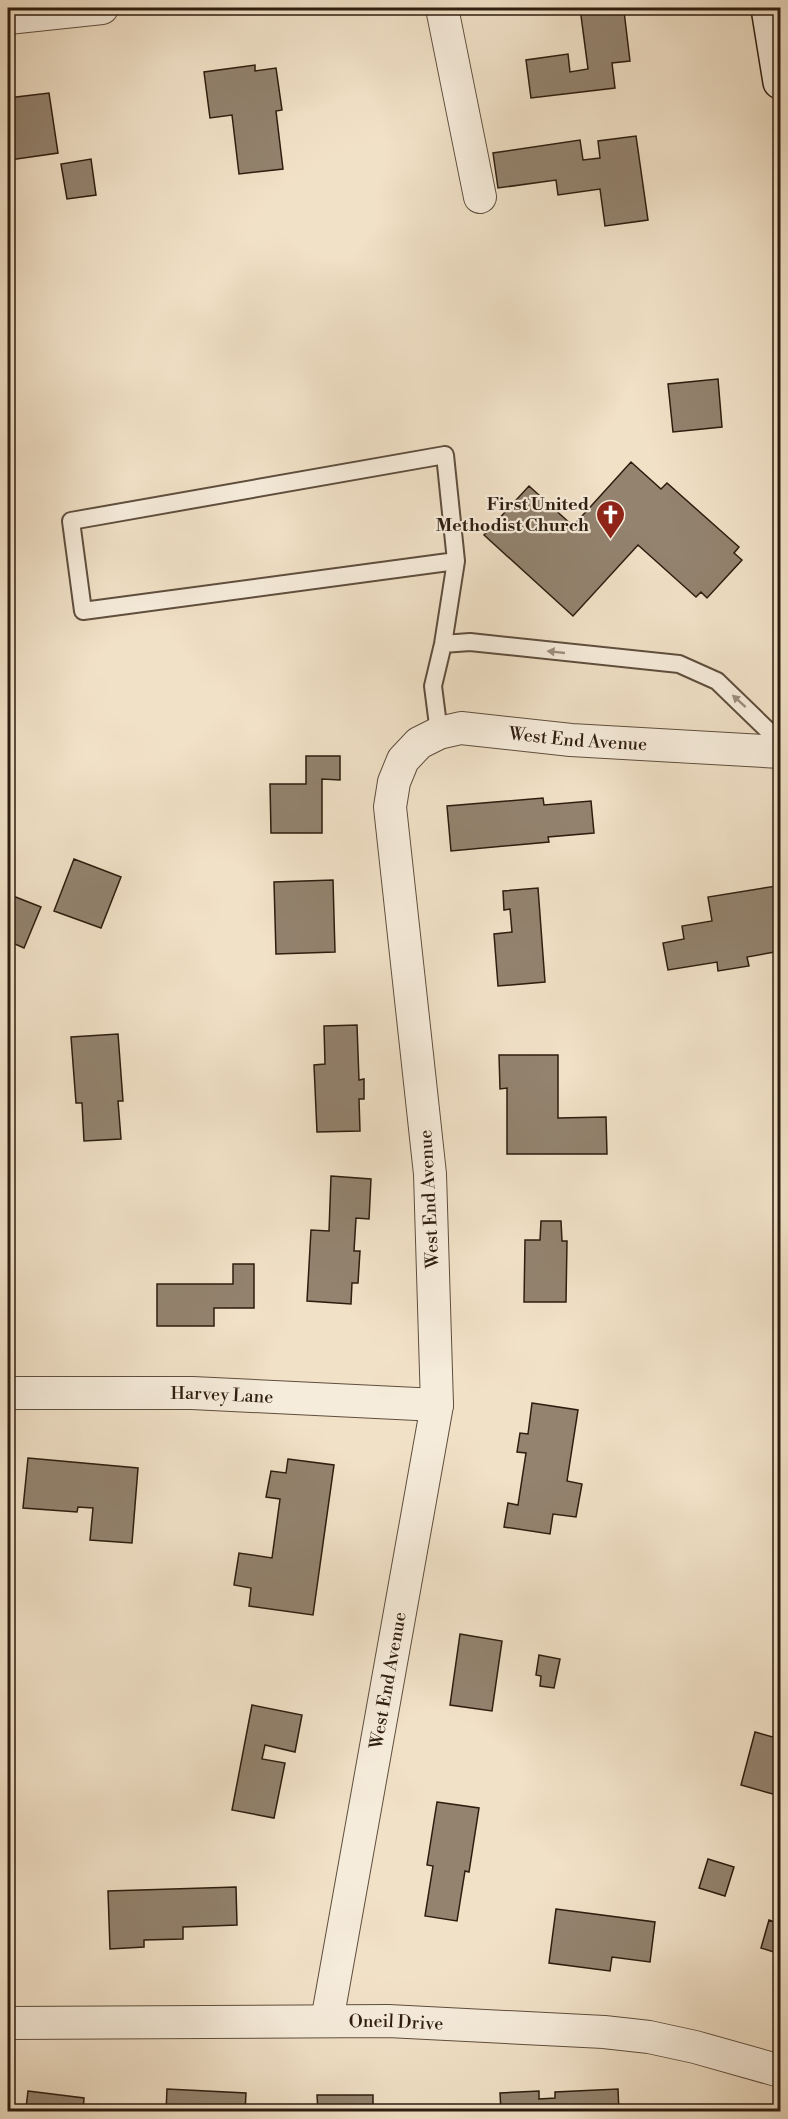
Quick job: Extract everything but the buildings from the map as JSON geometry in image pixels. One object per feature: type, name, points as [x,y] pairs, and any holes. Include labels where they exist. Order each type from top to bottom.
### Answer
[{"type":"main road","points":[[768,8],[780,82]]},
{"type":"street","points":[[8,18],[102,8]]},
{"type":"street","points":[[442,8],[480,197]]},
{"type":"street","name":"West End Avenue","points":[[327,2021],[437,1405],[430,1174],[390,807],[394,782],[403,760],[419,743],[439,733],[461,728],[571,740],[780,752]]},
{"type":"street","name":"Harvey Lane","points":[[8,1393],[192,1393],[437,1405]]},
{"type":"street","name":"Oneil Drive","points":[[8,2023],[388,2021],[604,2032],[672,2042],[780,2071]]},
{"type":"lane","points":[[439,733],[433,686],[443,644],[456,561],[445,455],[71,522],[82,611],[456,561]]},
{"type":"lane","points":[[443,644],[470,642],[679,664],[717,681],[780,742]]},
{"type":"place","name":"First United Methodist Church","points":[[610,540]]}]
